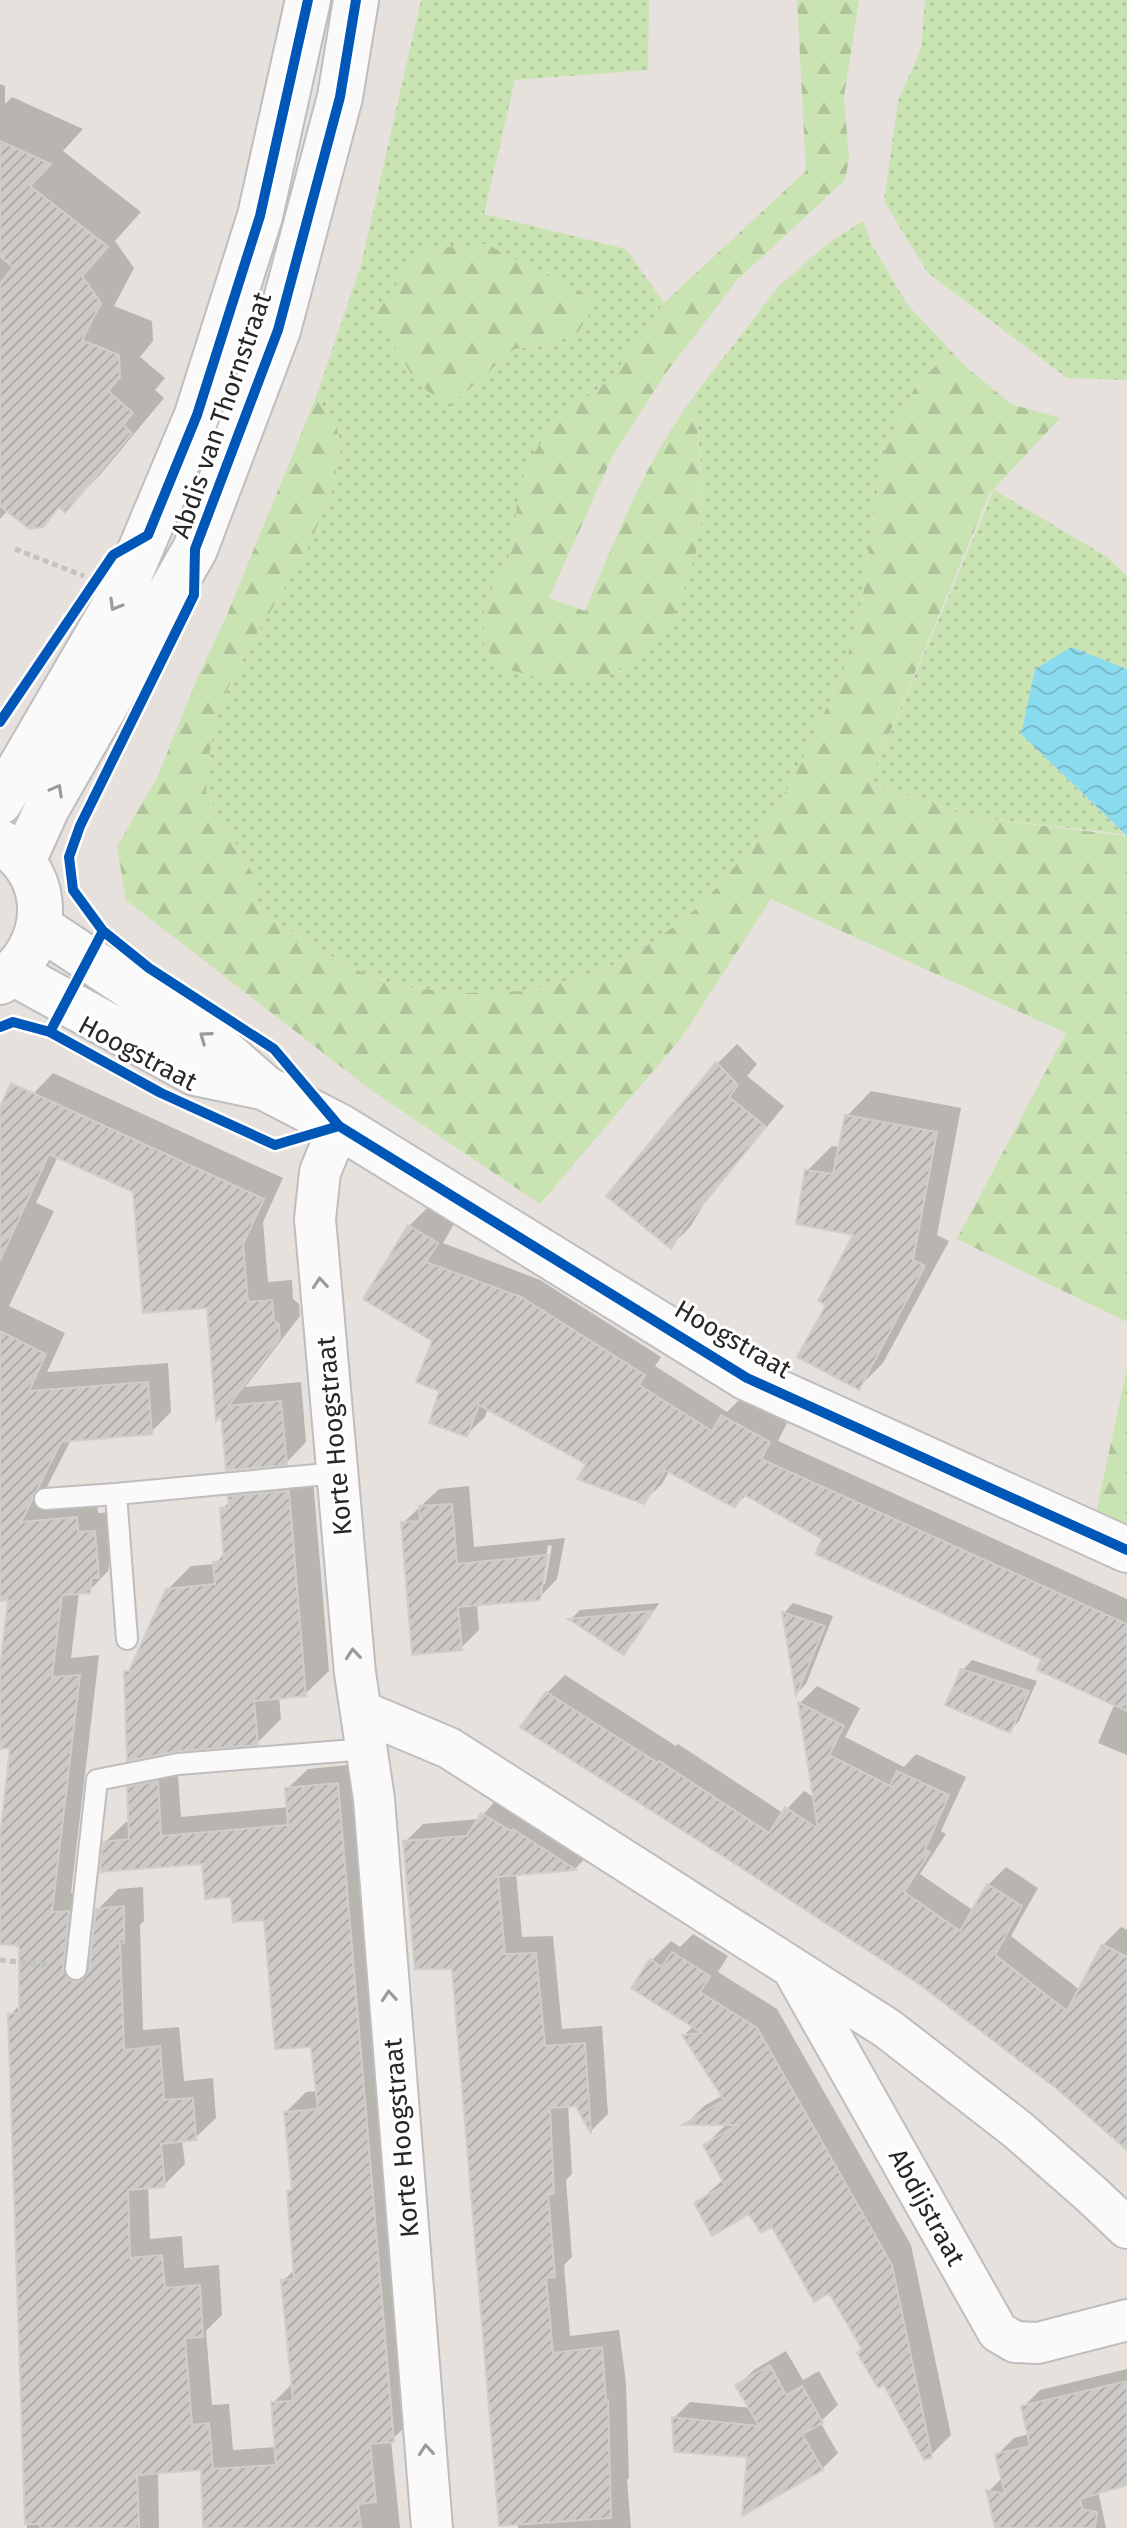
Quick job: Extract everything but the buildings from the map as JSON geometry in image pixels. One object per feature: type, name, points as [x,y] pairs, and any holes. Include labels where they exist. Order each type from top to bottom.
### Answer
[{"type":"main road","name":"Abdis van Thornstraat","points":[[0,802],[123,591],[197,415],[260,216],[308,0]]},
{"type":"main road","name":"Abdis van Thornstraat","points":[[12,851],[47,808],[195,549],[278,330],[340,97],[356,0]]},
{"type":"main road","points":[[7,978],[31,952],[40,927],[39,892],[12,851]]},
{"type":"main road","name":"Hoogstraat","points":[[40,927],[213,1042],[265,1088],[339,1126],[747,1378],[1127,1550]]},
{"type":"main road","name":"Hoogstraat","points":[[7,978],[195,1073],[265,1088]]},
{"type":"street","name":"Korte Hoogstraat","points":[[339,1126],[320,1172],[315,1219],[355,1673],[374,1799],[432,2528]]},
{"type":"street","name":"Abdijstraat","points":[[364,1730],[449,1748],[790,1964],[888,2029],[1018,2130],[1127,2228]]},
{"type":"street","name":"Abdijstraat","points":[[790,1964],[998,2332],[1015,2342],[1038,2343],[1127,2320]]},
{"type":"lane","points":[[45,1499],[337,1473]]},
{"type":"lane","points":[[116,1494],[127,1639]]},
{"type":"lane","points":[[76,1969],[97,1780],[364,1730]]},
{"type":"path","points":[[15,549],[96,581]]},
{"type":"path","points":[[0,1960],[76,1969]]},
{"type":"green space","points":[[421,0],[649,0],[648,70],[515,80],[484,214],[626,249],[664,303],[610,381],[560,416],[517,502],[514,546],[484,605],[668,624],[693,558],[701,518],[701,466],[694,396],[777,288],[827,244],[863,221],[872,245],[907,304],[951,351],[916,385],[887,442],[875,502],[863,595],[844,670],[794,778],[750,849],[701,905],[655,941],[598,973],[526,991],[461,993],[397,986],[347,966],[260,911],[253,874],[206,792],[218,707],[255,636],[303,557],[331,494],[341,448],[336,424],[319,403],[317,395],[361,265]],"holes":[[[423,249],[552,345],[514,349],[449,406]]]},
{"type":"green space","points":[[797,0],[859,0],[844,97],[849,159],[845,180],[737,280],[665,374],[613,455],[549,598],[585,611],[646,474],[694,396],[702,498],[700,531],[696,553],[678,605],[661,634],[644,652],[601,677],[556,681],[500,667],[483,643],[484,605],[514,546],[517,502],[527,463],[560,416],[610,380],[664,303],[806,171]]},
{"type":"green space","points":[[925,0],[1127,0],[1127,380],[1067,378],[928,273],[884,201],[898,101],[921,49]]},
{"type":"green space","points":[[486,244],[596,300],[578,332],[552,345],[514,349],[449,407],[417,383],[374,314],[423,249]]},
{"type":"green space","points":[[951,351],[1011,404],[1060,418],[990,493],[869,782],[971,817],[1127,836],[1127,1322],[957,1239],[1066,1033],[771,899],[682,1037],[540,1204],[371,1090],[126,900],[117,847],[157,778],[317,395],[319,403],[336,424],[341,448],[331,494],[304,557],[255,636],[218,707],[209,757],[206,792],[253,874],[260,911],[347,966],[396,986],[461,993],[526,991],[598,973],[655,941],[701,905],[750,849],[794,778],[844,670],[863,595],[875,502],[887,442],[916,385]]},
{"type":"green space","points":[[994,490],[1107,557],[1127,576],[1127,669],[1071,647],[1035,669],[1021,734],[1124,834],[971,817],[869,782]]},
{"type":"green space","points":[[1127,1368],[1127,1531],[1095,1517]]},
{"type":"water","points":[[1071,647],[1127,669],[1127,836],[1021,734],[1035,669]]},
{"type":"cycle path","points":[[0,722],[113,555],[148,535],[197,415],[260,216],[308,0]]},
{"type":"cycle path","points":[[356,0],[340,97],[278,330],[195,549],[194,595],[80,826],[69,857],[73,890],[103,931],[149,968],[274,1049],[339,1126],[747,1378],[1127,1550]]},
{"type":"cycle path","points":[[50,1032],[103,931]]},
{"type":"cycle path","points":[[0,1027],[13,1022],[50,1032],[161,1093],[275,1145],[339,1126]]}]
